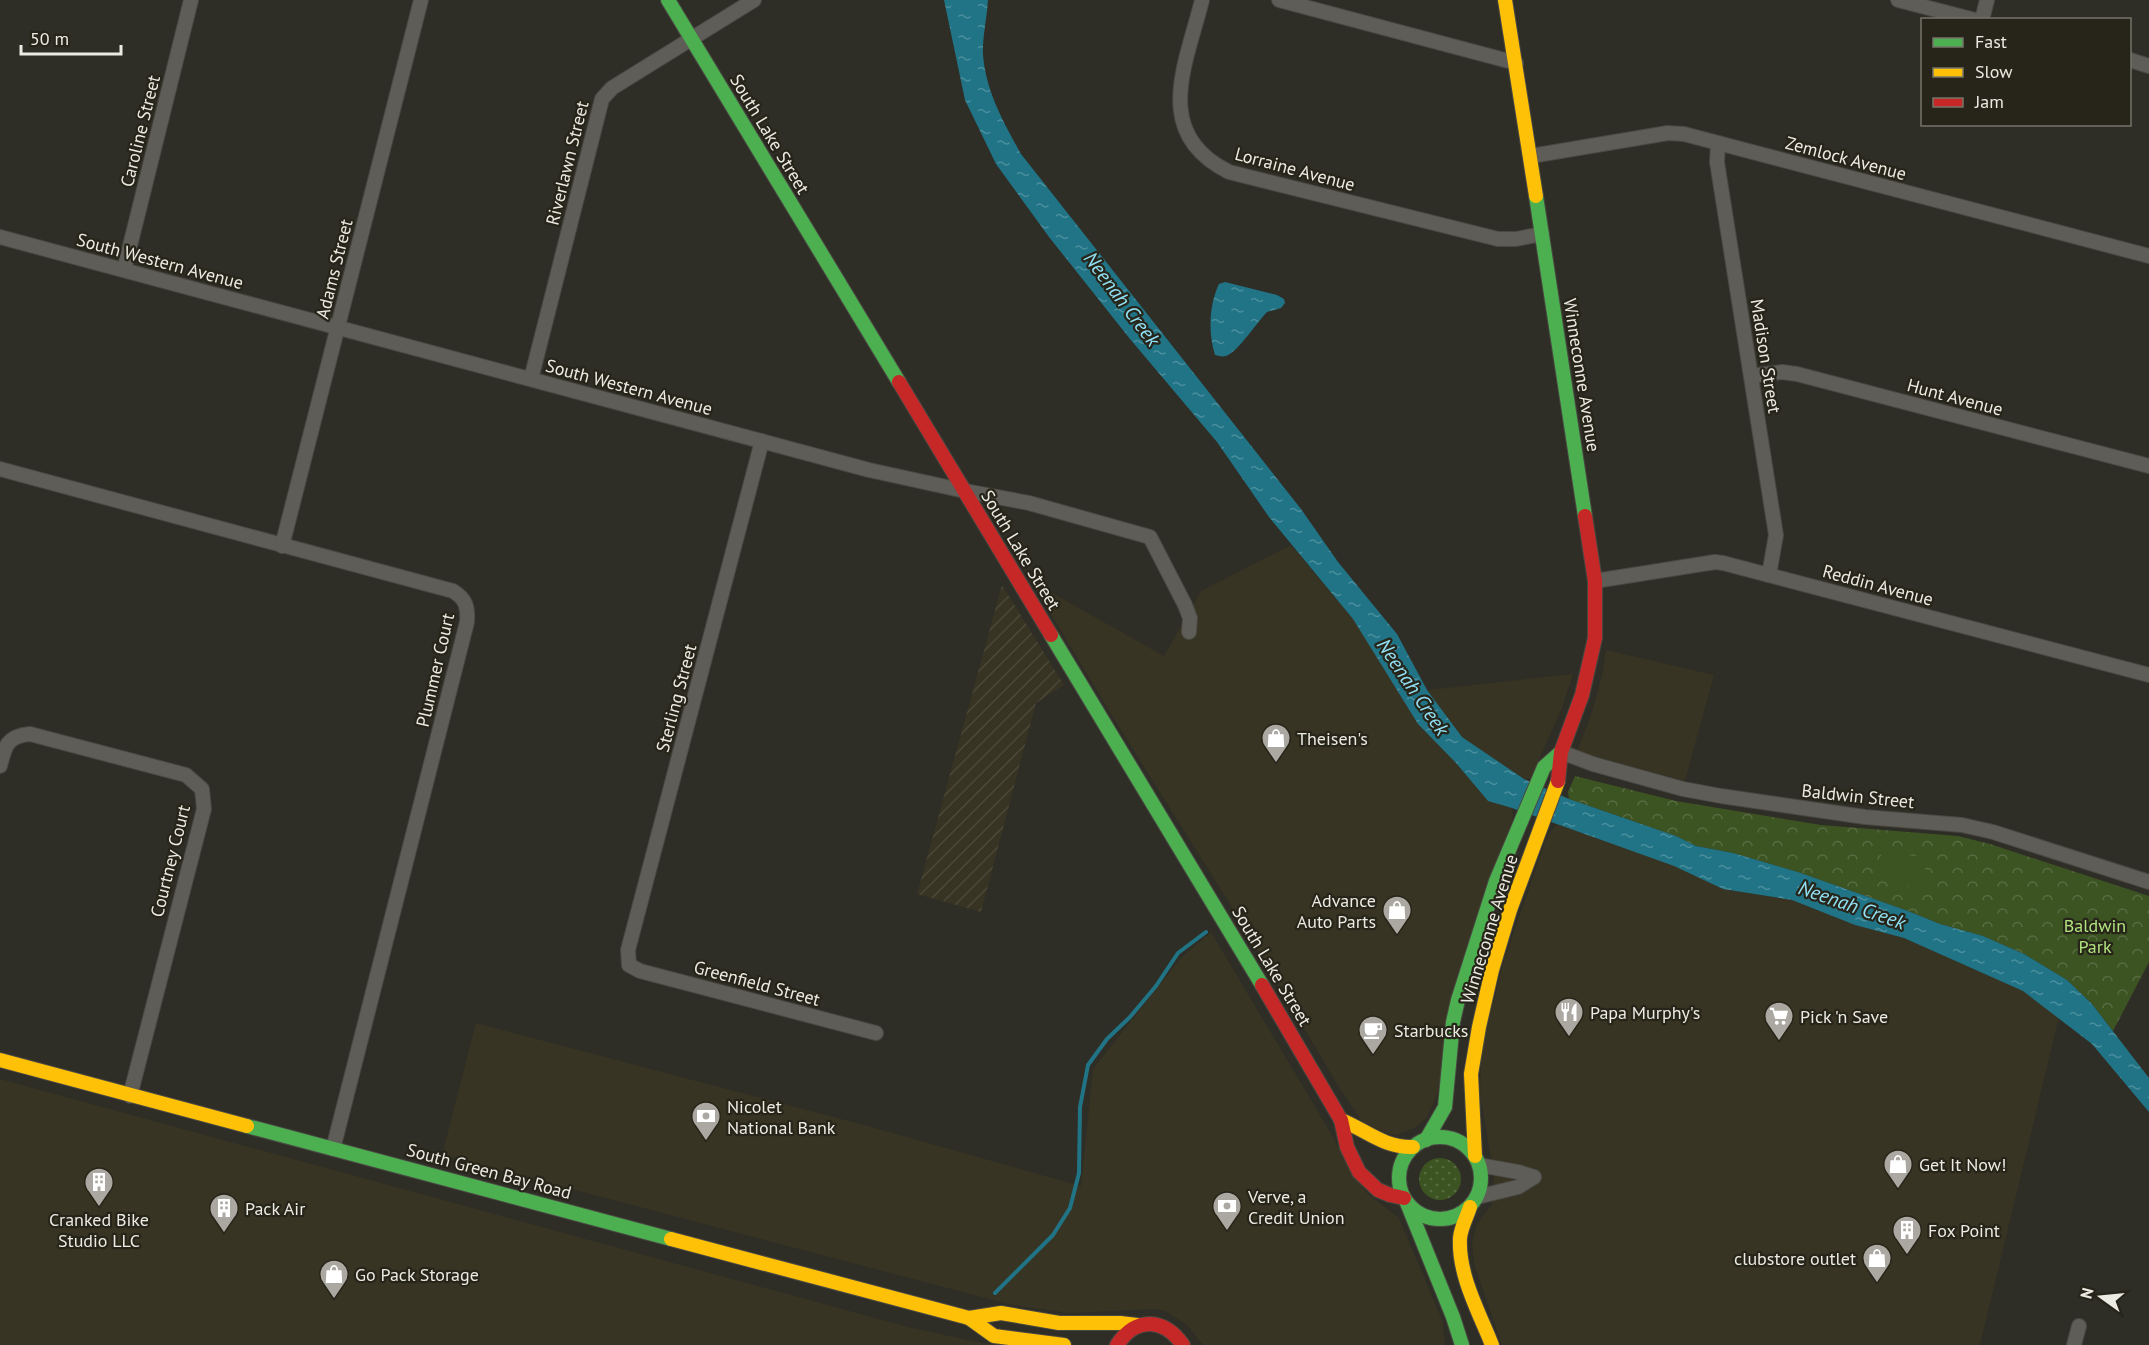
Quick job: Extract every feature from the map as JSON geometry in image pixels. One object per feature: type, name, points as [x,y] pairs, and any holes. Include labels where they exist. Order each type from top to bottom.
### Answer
[{"type":"main road","name":"South Lake Street","points":[[668,0],[1217,909],[1341,1120],[1342,1137],[1348,1150],[1371,1187],[1391,1197],[1406,1200]]},
{"type":"main road","name":"Winneconne Avenue","points":[[1477,1161],[1471,1074],[1479,1027],[1504,930],[1560,776],[1561,752],[1582,695],[1595,639],[1595,581],[1531,156],[1505,0]]},
{"type":"main road","name":"Winneconne Avenue","points":[[1426,1140],[1445,1107],[1453,1022],[1463,981],[1496,880],[1544,767],[1561,752]]},
{"type":"main road","name":"South Green Bay Road","points":[[0,1060],[969,1318],[994,1336],[1064,1345]]},
{"type":"main road","points":[[1341,1120],[1395,1147]]},
{"type":"main road","points":[[1462,1345],[1399,1180],[1405,1156],[1413,1147],[1426,1140],[1440,1138],[1453,1140],[1465,1146],[1477,1161],[1481,1176],[1461,1235],[1461,1254],[1466,1275],[1492,1345]]},
{"type":"main road","points":[[1348,1150],[1360,1147],[1378,1149],[1413,1147]]},
{"type":"main road","points":[[1406,1200],[1423,1216],[1434,1219],[1446,1219],[1458,1215],[1473,1202]]},
{"type":"main road","name":"South Green Bay Road","points":[[969,1318],[1001,1312],[1059,1323],[1120,1323],[1137,1326],[1152,1323],[1171,1330],[1183,1345]]},
{"type":"main road","points":[[1117,1345],[1127,1332],[1137,1326]]},
{"type":"street","name":"Caroline Street","points":[[124,270],[191,0]]},
{"type":"street","name":"Adams Street","points":[[282,546],[420,0]]},
{"type":"street","name":"Riverlawn Street","points":[[531,379],[602,99],[612,88],[754,0]]},
{"type":"street","name":"Lorraine Avenue","points":[[1202,0],[1182,82],[1179,98],[1180,114],[1192,143],[1215,165],[1229,172],[1498,239],[1516,239],[1542,234]]},
{"type":"street","points":[[1279,0],[1516,63]]},
{"type":"street","points":[[1898,0],[1967,18]]},
{"type":"street","points":[[1982,18],[1987,0]]},
{"type":"street","points":[[2131,60],[2149,66]]},
{"type":"street","name":"Zemlock Avenue","points":[[1531,156],[1675,133],[2149,256]]},
{"type":"street","name":"Madison Street","points":[[1718,143],[1717,162],[1776,535],[1769,575]]},
{"type":"street","name":"South Western Avenue","points":[[0,237],[869,470],[965,492],[1029,502],[1150,537],[1185,605],[1190,618],[1189,632]]},
{"type":"street","name":"Hunt Avenue","points":[[1751,376],[1782,372],[1797,374],[2149,466]]},
{"type":"street","name":"Sterling Street","points":[[629,965],[628,950],[762,441]]},
{"type":"street","name":"Plummer Court","points":[[0,469],[453,591],[461,596],[468,609],[467,622],[333,1149]]},
{"type":"street","name":"Reddin Avenue","points":[[1595,581],[1715,562],[2149,675]]},
{"type":"street","name":"Courtney Court","points":[[0,766],[8,742],[20,735],[30,734],[186,775],[201,789],[204,809],[130,1096]]},
{"type":"street","name":"Baldwin Street","points":[[1561,752],[1604,767],[1683,789],[1720,796],[1864,818],[1930,822],[1993,832],[2149,882]]},
{"type":"street","name":"Greenfield Street","points":[[629,965],[640,971],[876,1033]]},
{"type":"street","points":[[1473,1202],[1518,1187],[1534,1177],[1477,1161]]},
{"type":"street","points":[[2074,1345],[2079,1326]]},
{"type":"shaded area","points":[[1291,545],[1353,619],[1456,763],[1488,801],[1512,808],[1513,816],[1436,1098],[1427,1117],[1415,1128],[1396,1135],[1379,1132],[1364,1124],[1342,1092],[1238,917],[1031,581],[1164,656],[1201,591]]},
{"type":"shaded area","points":[[1002,585],[1064,685],[1036,703],[981,912],[917,894]]},
{"type":"shaded area","points":[[1606,650],[1714,675],[1685,781],[1577,751],[1591,715],[1602,676]]},
{"type":"shaded area","points":[[1573,674],[1562,708],[1531,778],[1524,779],[1462,737],[1427,690]]},
{"type":"shaded area","points":[[1557,824],[1674,866],[1723,889],[1792,900],[1855,925],[1904,938],[2023,991],[2059,1017],[1980,1345],[1502,1345],[1474,1264],[1472,1242],[1477,1224],[1492,1204],[1494,1176],[1480,1093],[1481,1052],[1504,960],[1548,834]]},
{"type":"shaded area","points":[[1211,932],[1351,1170],[1367,1193],[1399,1218],[1443,1322],[1445,1345],[1203,1345],[1187,1325],[1165,1311],[1154,1309],[1070,1313],[1012,1305],[442,1155],[476,1023],[864,1125],[1081,1186],[1093,1069],[1181,958]]},
{"type":"shaded area","points":[[0,1079],[908,1327],[1000,1345],[0,1345]]},
{"type":"green space","name":"Baldwin Park","points":[[1575,776],[1676,801],[1821,825],[1958,836],[1990,844],[2149,896],[2149,962],[2113,1031],[2092,1004],[2067,980],[2024,954],[1983,936],[1940,924],[1798,872],[1733,853],[1696,846],[1676,836],[1569,799],[1568,792]]},
{"type":"green space","points":[[1882,851],[1927,858],[1922,888],[1877,880]]},
{"type":"green space","points":[[1440,1158],[1448,1159],[1455,1164],[1460,1171],[1460,1187],[1455,1194],[1448,1199],[1440,1200],[1432,1199],[1425,1194],[1420,1187],[1419,1179],[1420,1171],[1425,1164],[1432,1159]]},
{"type":"water","name":"Neenah Creek","points":[[944,0],[988,0],[983,49],[985,69],[997,107],[1021,154],[1301,509],[1338,562],[1397,634],[1427,690],[1462,737],[1524,779],[1569,799],[1676,836],[1696,846],[1733,853],[1798,872],[1940,924],[1983,936],[2024,954],[2067,980],[2092,1004],[2149,1078],[2149,1112],[2092,1044],[2023,991],[1904,938],[1855,925],[1792,900],[1723,889],[1674,866],[1488,801],[1456,763],[1418,724],[1353,619],[1269,517],[1217,442],[1130,339],[1049,237],[996,164],[965,100]]},
{"type":"water","points":[[1225,282],[1277,295],[1284,299],[1285,303],[1281,308],[1267,312],[1231,354],[1222,356],[1215,355],[1211,338],[1211,319],[1213,301],[1219,284]]},
{"type":"waterway","points":[[995,1293],[1053,1235],[1070,1208],[1079,1173],[1080,1107],[1088,1065],[1107,1039],[1130,1017],[1156,986],[1178,953],[1206,932]]},
{"type":"traffic: fast","points":[[668,0],[899,382]]},
{"type":"traffic: fast","points":[[1536,196],[1585,516]]},
{"type":"traffic: fast","points":[[1051,635],[1262,985]]},
{"type":"traffic: fast","points":[[1426,1140],[1445,1107],[1453,1022],[1496,881],[1544,767],[1561,752]]},
{"type":"traffic: fast","points":[[247,1126],[671,1239]]},
{"type":"traffic: fast","points":[[1440,1137],[1456,1140],[1469,1149],[1478,1162],[1481,1178],[1478,1194],[1469,1207],[1456,1216],[1440,1219],[1424,1216],[1411,1207],[1402,1194],[1399,1178],[1402,1162],[1411,1149],[1424,1140],[1440,1137]]},
{"type":"traffic: fast","points":[[1407,1203],[1462,1345]]},
{"type":"traffic: slow","points":[[1505,0],[1536,196]]},
{"type":"traffic: slow","points":[[1475,1156],[1471,1074],[1479,1027],[1492,970],[1510,910],[1558,781]]},
{"type":"traffic: slow","points":[[0,1060],[247,1126]]},
{"type":"traffic: slow","points":[[1341,1120],[1384,1142],[1413,1147]]},
{"type":"traffic: slow","points":[[1470,1207],[1460,1238],[1462,1266],[1470,1293],[1492,1345]]},
{"type":"traffic: slow","points":[[671,1239],[969,1318],[994,1336],[1064,1345]]},
{"type":"traffic: slow","points":[[969,1318],[1001,1313],[1059,1323],[1137,1325]]},
{"type":"traffic: jam","points":[[899,382],[1051,635]]},
{"type":"traffic: jam","points":[[1558,781],[1561,752],[1582,695],[1595,638],[1595,581],[1585,516]]},
{"type":"traffic: jam","points":[[1262,985],[1341,1120],[1347,1147],[1359,1172],[1378,1190],[1404,1198]]},
{"type":"traffic: jam","points":[[1117,1345],[1133,1329],[1150,1324],[1159,1325],[1167,1330],[1183,1345]]},
{"type":"place","name":"Theisen's","points":[[1276,764]]},
{"type":"place","name":"Advance Auto Parts","points":[[1397,936]]},
{"type":"place","name":"Papa Murphy's","points":[[1569,1038]]},
{"type":"place","name":"Pick 'n Save","points":[[1779,1042]]},
{"type":"place","name":"Starbucks","points":[[1373,1056]]},
{"type":"place","name":"Nicolet National Bank","points":[[706,1142]]},
{"type":"place","name":"Get It Now!","points":[[1898,1190]]},
{"type":"place","name":"Cranked Bike Studio LLC","points":[[99,1208]]},
{"type":"place","name":"Verve, a Credit Union","points":[[1227,1232]]},
{"type":"place","name":"Pack Air","points":[[224,1234]]},
{"type":"place","name":"Fox Point","points":[[1907,1256]]},
{"type":"place","name":"clubstore outlet","points":[[1877,1284]]},
{"type":"place","name":"Go Pack Storage","points":[[334,1300]]}]
